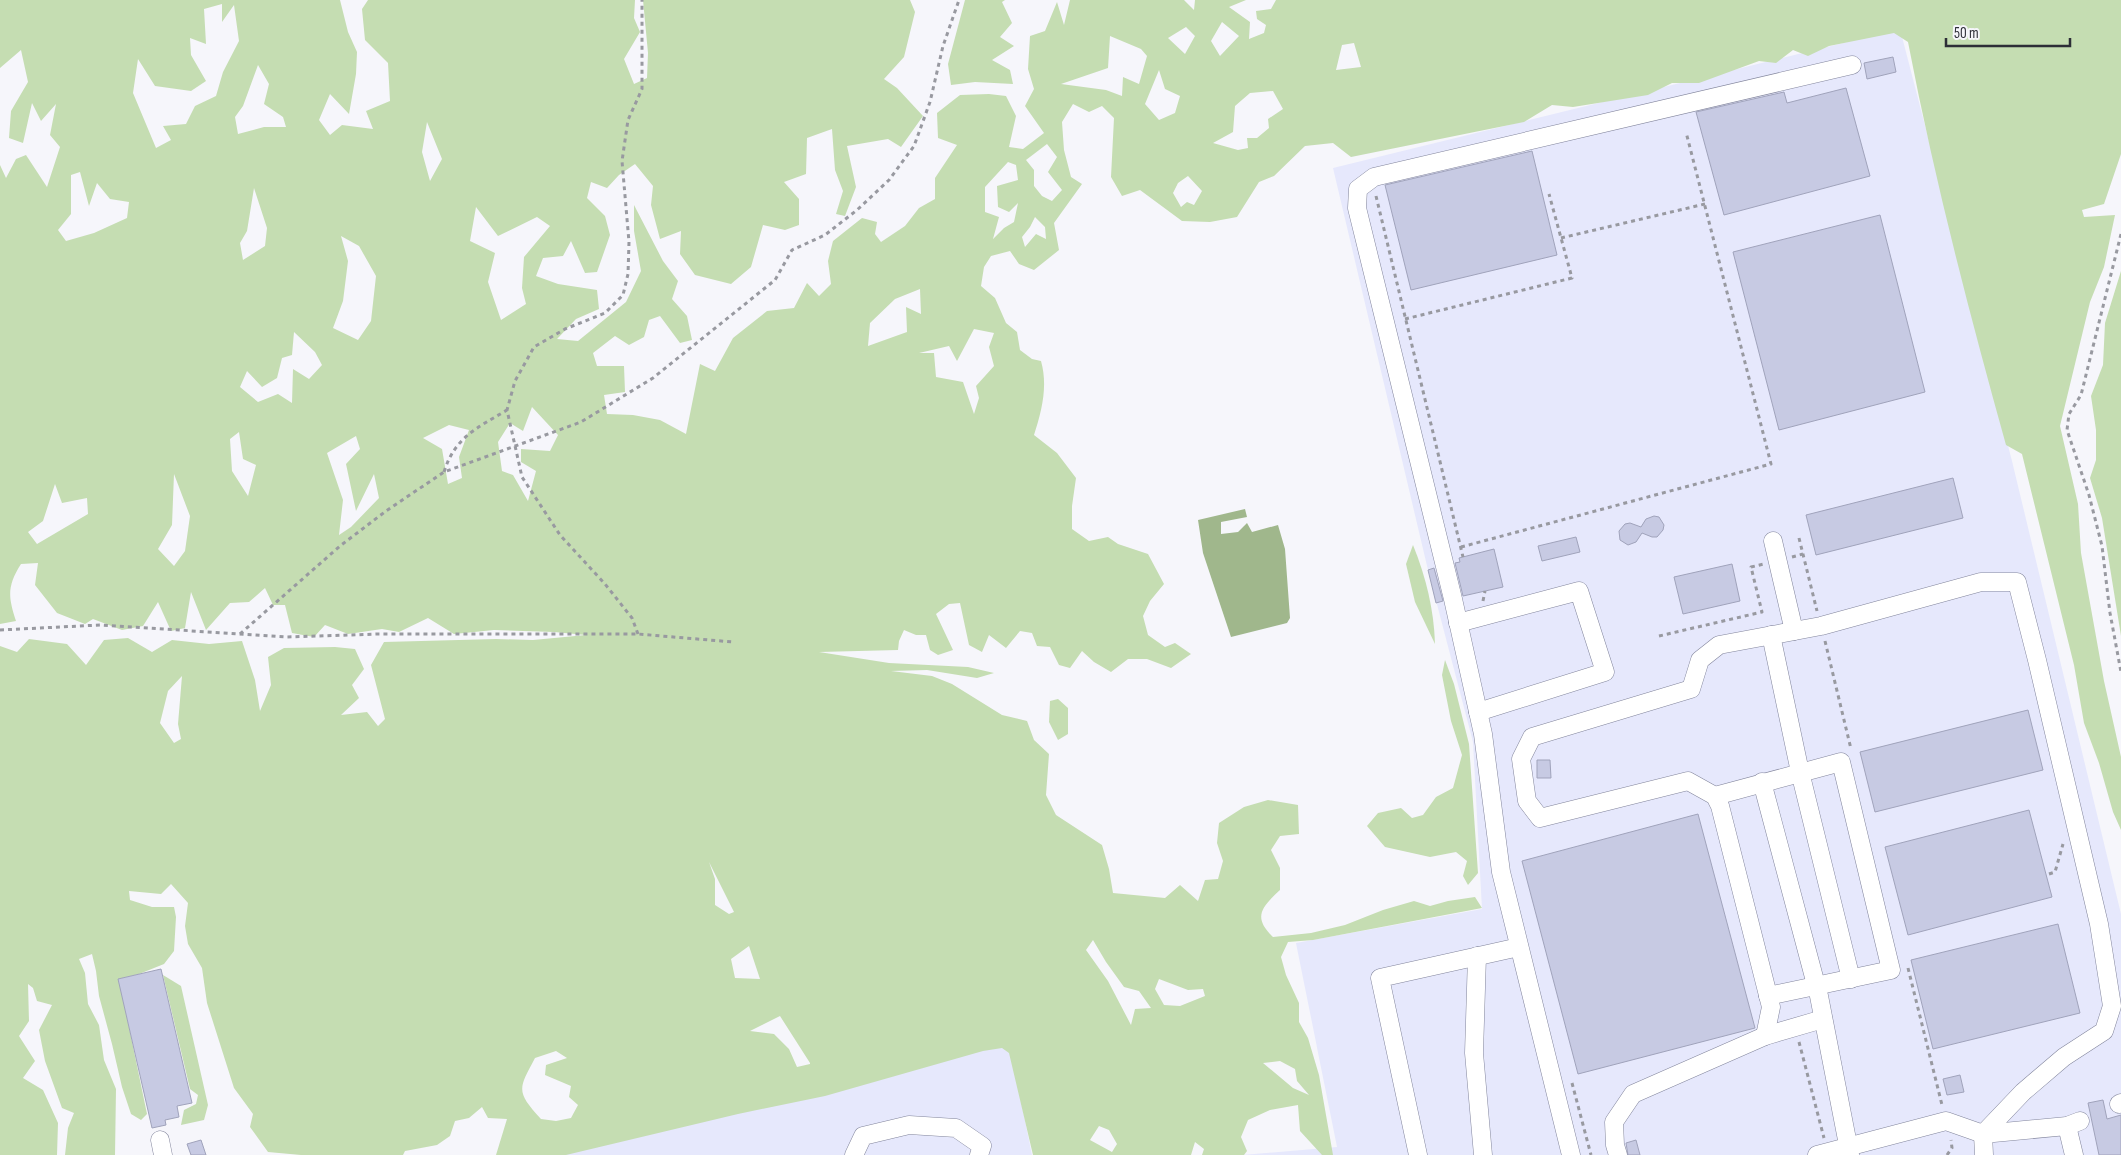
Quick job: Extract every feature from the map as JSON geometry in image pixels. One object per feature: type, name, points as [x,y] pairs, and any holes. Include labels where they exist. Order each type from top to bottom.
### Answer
[{"type":"lane","points":[[1571,1155],[1501,872],[1483,734],[1458,622],[1357,208],[1358,190],[1374,177],[1852,65]]},
{"type":"lane","points":[[1773,541],[1779,560],[1794,631]]},
{"type":"lane","points":[[1765,1036],[1771,1007],[1720,806],[1715,796],[1688,781],[1540,818],[1527,801],[1522,759],[1532,737],[1691,689],[1700,660],[1719,645],[1821,626],[1981,582],[2017,582],[2038,660],[2099,924],[2112,1006],[2104,1031],[2057,1063],[2023,1092],[1983,1134],[1984,1155]]},
{"type":"lane","points":[[1458,622],[1579,591],[1605,672],[1478,712]]},
{"type":"lane","points":[[1771,635],[1800,772],[1852,979]]},
{"type":"lane","points":[[1715,796],[1841,762],[1891,970],[1768,996]]},
{"type":"lane","points":[[1762,782],[1816,986],[1849,1151]]},
{"type":"lane","points":[[1418,1155],[1380,978],[1519,947]]},
{"type":"lane","points":[[1476,956],[1474,1053],[1483,1155]]},
{"type":"lane","points":[[1618,1155],[1615,1145],[1614,1122],[1634,1094],[1765,1036],[1822,1019]]},
{"type":"lane","points":[[1822,1154],[1849,1151],[1946,1121],[1983,1134],[2073,1124],[2074,1155]]},
{"type":"lane","points":[[854,1155],[863,1136],[908,1124],[956,1128],[982,1146],[979,1155]]},
{"type":"path","points":[[638,634],[632,618],[605,584],[560,535],[522,477],[507,410],[515,381],[534,347],[565,329],[605,313],[623,295],[628,274],[629,242],[622,162],[628,120],[642,89],[642,0]]},
{"type":"path","points":[[240,634],[340,546],[386,511],[444,472],[581,422],[654,378],[775,280],[792,250],[825,235],[857,210],[889,180],[914,146],[930,102],[943,46],[959,0]]},
{"type":"path","points":[[1461,547],[1771,464],[1686,132]]},
{"type":"path","points":[[1374,191],[1464,557]]},
{"type":"path","points":[[1405,318],[1572,278],[1550,194]]},
{"type":"path","points":[[1561,238],[1705,204]]},
{"type":"path","points":[[2121,234],[2081,395],[2069,414],[2067,430],[2089,495],[2102,546],[2110,613],[2121,672]]},
{"type":"path","points":[[444,472],[449,454],[468,433],[507,410]]},
{"type":"path","points":[[1659,636],[1762,612],[1752,566],[1803,554]]},
{"type":"path","points":[[1479,617],[1485,591]]},
{"type":"path","points":[[0,630],[100,625],[287,637],[379,634],[638,634],[733,642]]},
{"type":"path","points":[[1796,1027],[1822,1154]]},
{"type":"path","points":[[1571,1078],[1591,1155]]},
{"type":"shaded area","points":[[0,0],[340,0],[348,32],[357,52],[356,74],[349,114],[330,94],[319,120],[330,135],[342,125],[373,129],[366,111],[390,101],[388,63],[365,40],[362,9],[368,0],[635,0],[634,18],[640,32],[624,59],[634,84],[647,78],[648,53],[643,0],[910,0],[915,12],[904,57],[884,79],[897,88],[923,116],[901,147],[888,139],[847,146],[856,187],[845,216],[836,214],[843,191],[835,170],[832,129],[807,138],[806,174],[784,182],[799,199],[799,225],[785,230],[763,225],[751,267],[731,284],[695,275],[680,254],[681,231],[660,239],[651,205],[653,186],[635,164],[619,175],[607,188],[591,182],[587,198],[605,216],[610,235],[597,272],[585,273],[571,241],[563,256],[543,258],[536,276],[558,284],[597,290],[599,309],[576,319],[557,339],[578,341],[626,302],[641,271],[634,231],[634,205],[663,261],[678,281],[672,299],[687,316],[692,340],[680,343],[660,316],[649,320],[644,337],[629,345],[615,336],[593,353],[597,366],[624,366],[625,392],[604,395],[607,414],[633,415],[660,420],[686,434],[700,364],[715,371],[733,338],[767,311],[794,308],[807,283],[819,296],[831,284],[828,261],[833,241],[862,218],[877,222],[875,234],[881,242],[905,226],[919,208],[935,199],[935,178],[957,145],[938,138],[937,113],[960,95],[989,94],[1006,96],[1016,116],[1009,147],[1023,149],[1044,133],[1025,106],[1034,89],[1028,69],[1030,36],[1045,31],[1057,2],[1064,25],[1070,0],[1184,0],[1194,10],[1195,0],[1246,0],[1229,7],[1250,22],[1249,39],[1264,33],[1266,25],[1257,19],[1256,11],[1271,9],[1276,0],[2121,0],[2121,154],[2104,204],[2082,210],[2084,217],[2115,215],[2104,267],[2090,302],[2060,426],[2078,504],[2081,553],[2104,681],[2121,757],[2121,830],[2113,812],[2099,763],[2084,723],[2074,665],[2022,454],[2006,445],[1992,395],[1941,194],[1908,42],[1894,33],[1829,46],[1808,56],[1793,50],[1776,63],[1759,61],[1699,83],[1672,83],[1648,95],[1573,107],[1552,105],[1524,122],[1351,157],[1333,143],[1305,146],[1274,176],[1259,182],[1237,217],[1210,222],[1182,221],[1140,190],[1122,196],[1111,177],[1114,118],[1102,106],[1089,112],[1073,104],[1062,122],[1064,150],[1071,177],[1082,184],[1054,223],[1059,250],[1034,270],[1019,264],[1010,251],[991,256],[984,267],[981,286],[995,298],[1006,323],[1017,332],[1020,350],[1032,359],[1041,361],[1044,389],[1034,435],[1057,453],[1076,478],[1072,506],[1072,529],[1089,541],[1108,537],[1118,544],[1148,554],[1164,584],[1150,601],[1143,616],[1148,635],[1165,647],[1175,643],[1191,654],[1171,668],[1147,659],[1128,659],[1111,672],[1094,662],[1082,651],[1070,668],[1059,665],[1050,647],[1037,646],[1032,633],[1020,631],[1006,648],[989,635],[982,652],[969,645],[960,603],[949,604],[936,614],[953,650],[938,655],[930,650],[926,635],[916,635],[904,630],[899,641],[898,650],[819,652],[889,663],[968,667],[994,673],[977,678],[927,670],[891,671],[932,676],[952,684],[1002,715],[1027,721],[1034,740],[1049,754],[1046,795],[1056,815],[1102,845],[1113,893],[1165,898],[1180,885],[1198,901],[1205,880],[1218,879],[1223,861],[1217,843],[1219,823],[1244,807],[1268,800],[1298,805],[1299,834],[1280,836],[1271,850],[1280,868],[1280,890],[1264,907],[1261,918],[1263,924],[1273,937],[1311,933],[1345,925],[1383,910],[1414,901],[1430,906],[1475,897],[1482,908],[1313,940],[1288,942],[1281,957],[1286,975],[1299,1003],[1299,1022],[1308,1038],[1319,1075],[1333,1155],[1322,1155],[1300,1131],[1298,1105],[1270,1110],[1248,1120],[1241,1137],[1247,1151],[1244,1155],[1202,1155],[1204,1149],[1195,1142],[1191,1155],[1033,1155],[1009,1053],[1002,1048],[983,1051],[825,1096],[738,1114],[566,1155],[496,1155],[507,1119],[488,1118],[482,1107],[469,1118],[455,1121],[450,1136],[437,1145],[405,1151],[403,1155],[301,1155],[268,1152],[250,1127],[253,1114],[234,1088],[207,1003],[202,968],[188,944],[185,926],[188,903],[171,884],[161,894],[129,891],[130,900],[152,907],[174,907],[176,917],[174,951],[164,964],[139,974],[119,979],[147,1114],[141,1120],[131,1114],[122,1087],[99,996],[92,954],[79,959],[85,973],[88,1004],[99,1025],[104,1060],[116,1089],[115,1155],[65,1155],[68,1128],[74,1113],[62,1108],[45,1061],[39,1030],[52,1005],[37,1001],[33,988],[28,984],[29,1021],[19,1036],[35,1061],[23,1078],[43,1090],[58,1123],[57,1155],[0,1155],[0,646],[17,652],[29,639],[67,644],[86,665],[104,640],[128,638],[152,652],[172,640],[209,644],[242,641],[255,680],[260,711],[271,685],[268,657],[284,648],[335,647],[355,649],[364,669],[352,685],[359,698],[341,715],[367,712],[378,726],[385,719],[371,665],[384,642],[533,640],[586,635],[494,630],[454,634],[428,618],[399,632],[382,629],[348,634],[325,625],[314,637],[292,633],[285,605],[273,605],[265,588],[249,602],[230,603],[206,630],[191,592],[185,628],[171,631],[158,602],[143,626],[122,630],[93,619],[85,624],[57,613],[35,585],[38,563],[21,564],[16,572],[11,585],[10,598],[16,621],[0,624],[0,165],[6,178],[16,159],[26,155],[47,187],[60,147],[50,135],[56,104],[41,121],[32,103],[23,143],[9,138],[11,111],[28,82],[21,50],[0,68]],"holes":[[[222,4],[222,22],[234,5],[239,41],[223,72],[216,96],[195,106],[186,124],[163,126],[171,140],[156,148],[133,93],[138,59],[155,86],[191,91],[206,81],[191,55],[190,38],[206,44],[204,9]],[[1222,22],[1239,36],[1220,56],[1211,41]],[[1186,27],[1195,36],[1185,54],[1168,38]],[[1110,36],[1141,49],[1147,56],[1139,84],[1123,77],[1122,96],[1106,90],[1061,84],[1108,68]],[[1354,43],[1361,67],[1336,70],[1342,45]],[[258,65],[269,84],[264,104],[283,117],[286,127],[264,127],[238,134],[235,117],[243,106]],[[1159,70],[1165,89],[1180,96],[1175,113],[1159,120],[1145,104]],[[1273,91],[1283,109],[1268,119],[1269,128],[1257,138],[1247,138],[1248,148],[1238,150],[1213,143],[1233,132],[1235,106],[1250,93]],[[427,122],[442,159],[430,181],[422,152]],[[1047,144],[1057,157],[1048,172],[1062,190],[1052,201],[1042,196],[1034,186],[1034,170],[1026,160]],[[1008,162],[1016,165],[1018,180],[997,186],[998,207],[1009,212],[1018,203],[1014,222],[1004,228],[993,239],[999,217],[985,212],[985,187]],[[80,172],[89,206],[97,183],[110,199],[129,202],[127,218],[94,233],[66,241],[58,230],[71,214],[71,175]],[[1188,176],[1202,191],[1194,205],[1187,202],[1181,207],[1173,193],[1178,183]],[[254,188],[267,228],[265,246],[243,260],[240,243],[247,231]],[[476,207],[498,236],[537,217],[550,226],[524,257],[522,288],[526,304],[501,320],[488,282],[495,253],[470,241]],[[1035,217],[1045,227],[1046,239],[1036,234],[1025,247],[1022,237]],[[341,236],[359,246],[376,276],[371,321],[358,340],[333,328],[343,301],[348,261]],[[920,289],[921,314],[906,307],[907,332],[868,346],[870,323],[895,299]],[[974,329],[994,333],[989,347],[994,366],[976,386],[979,398],[974,414],[963,382],[936,377],[934,353],[919,353],[949,346],[957,361]],[[294,332],[315,352],[322,365],[309,379],[293,369],[292,403],[278,394],[258,402],[240,387],[247,371],[262,387],[277,378],[282,358],[292,355]],[[532,407],[558,435],[550,451],[521,449],[521,462],[536,471],[528,501],[513,475],[502,471],[498,442],[510,423],[523,431]],[[449,425],[469,430],[459,457],[462,478],[448,484],[442,449],[423,438]],[[239,432],[243,459],[256,465],[248,496],[232,471],[230,439]],[[356,436],[360,449],[346,464],[356,511],[374,474],[379,498],[351,527],[339,535],[343,500],[327,453]],[[174,474],[190,516],[185,551],[174,566],[158,549],[172,525]],[[55,484],[62,503],[87,498],[88,514],[37,544],[28,532],[43,521]],[[182,676],[178,724],[181,739],[174,743],[160,723],[168,691]],[[709,862],[734,912],[729,914],[715,905],[715,879]],[[1093,940],[1124,987],[1139,991],[1151,1008],[1135,1009],[1131,1025],[1108,981],[1086,950]],[[749,946],[760,979],[735,978],[731,959]],[[1159,979],[1188,990],[1203,989],[1205,996],[1180,1006],[1164,1005],[1155,989]],[[780,1016],[810,1063],[797,1067],[789,1049],[774,1034],[750,1031]],[[556,1051],[567,1058],[546,1065],[545,1075],[571,1086],[569,1097],[578,1105],[571,1118],[556,1121],[541,1119],[527,1102],[522,1090],[535,1058]],[[1280,1061],[1295,1069],[1297,1081],[1309,1095],[1293,1088],[1263,1063]],[[1099,1126],[1109,1130],[1117,1144],[1112,1152],[1090,1140]]]},
{"type":"shaded area","points":[[965,0],[1005,0],[1002,2],[1012,23],[1000,37],[1014,46],[992,60],[1010,70],[1013,84],[975,82],[951,85],[948,64]]},
{"type":"shaded area","points":[[1900,29],[2012,461],[2121,914],[2121,1155],[1242,1155],[1337,1147],[1296,943],[1482,909],[1473,742],[1428,570],[1333,168]]},
{"type":"shaded area","points":[[2121,271],[2121,636],[2102,518],[2090,478],[2096,460],[2096,430],[2091,396],[2103,365],[2105,323]]},
{"type":"shaded area","points":[[1245,509],[1247,517],[1221,522],[1221,534],[1238,532],[1247,523],[1252,532],[1278,525],[1285,549],[1290,618],[1287,623],[1231,637],[1203,553],[1198,520]]},
{"type":"shaded area","points":[[1413,545],[1422,569],[1428,594],[1435,644],[1415,602],[1406,564]]},
{"type":"shaded area","points":[[1445,660],[1454,684],[1469,744],[1478,873],[1468,885],[1463,876],[1467,861],[1456,852],[1430,857],[1385,847],[1367,826],[1378,813],[1401,808],[1412,818],[1423,815],[1436,797],[1453,788],[1462,755],[1451,721],[1442,675]]},
{"type":"shaded area","points":[[1058,699],[1068,708],[1068,734],[1058,740],[1049,722],[1050,701]]},
{"type":"shaded area","points":[[163,975],[181,986],[208,1105],[204,1120],[181,1125],[184,1110],[196,1104],[198,1095],[190,1089]]},
{"type":"shaded area","points":[[1009,1042],[1032,1155],[560,1155]]},
{"type":"building","points":[[1893,57],[1896,72],[1867,79],[1864,63]]},
{"type":"building","points":[[1846,88],[1870,176],[1724,215],[1696,112],[1784,92],[1787,103]]},
{"type":"building","points":[[1532,151],[1557,255],[1411,290],[1385,185]]},
{"type":"building","points":[[1880,215],[1925,392],[1779,430],[1733,252]]},
{"type":"building","points":[[1953,478],[1963,518],[1816,555],[1806,515]]},
{"type":"building","points":[[1654,516],[1659,517],[1664,525],[1663,530],[1657,537],[1642,533],[1636,542],[1628,545],[1620,540],[1619,531],[1625,524],[1630,523],[1641,527],[1646,519]]},
{"type":"building","points":[[1576,537],[1580,552],[1542,561],[1538,546]]},
{"type":"building","points":[[1494,549],[1503,587],[1463,596],[1455,563],[1460,562],[1459,558]]},
{"type":"building","points":[[1732,564],[1740,601],[1683,614],[1674,577]]},
{"type":"building","points":[[1434,568],[1443,601],[1436,603],[1428,570]]},
{"type":"building","points":[[2028,710],[2043,770],[1875,812],[1860,752]]},
{"type":"building","points":[[1537,760],[1550,760],[1551,778],[1537,778]]},
{"type":"building","points":[[2029,810],[2052,897],[1908,935],[1885,847]]},
{"type":"building","points":[[1698,814],[1755,1028],[1578,1074],[1522,861]]},
{"type":"building","points":[[2058,924],[2080,1013],[1933,1049],[1911,960]]},
{"type":"building","points":[[161,969],[192,1103],[177,1106],[179,1117],[165,1120],[166,1125],[152,1128],[118,979]]},
{"type":"building","points":[[1960,1075],[1964,1092],[1947,1095],[1943,1079]]},
{"type":"building","points":[[2103,1100],[2107,1119],[2121,1115],[2121,1155],[2099,1155],[2088,1103]]},
{"type":"building","points":[[201,1140],[206,1155],[191,1155],[187,1144]]},
{"type":"building","points":[[1636,1140],[1640,1155],[1628,1155],[1626,1143]]}]
